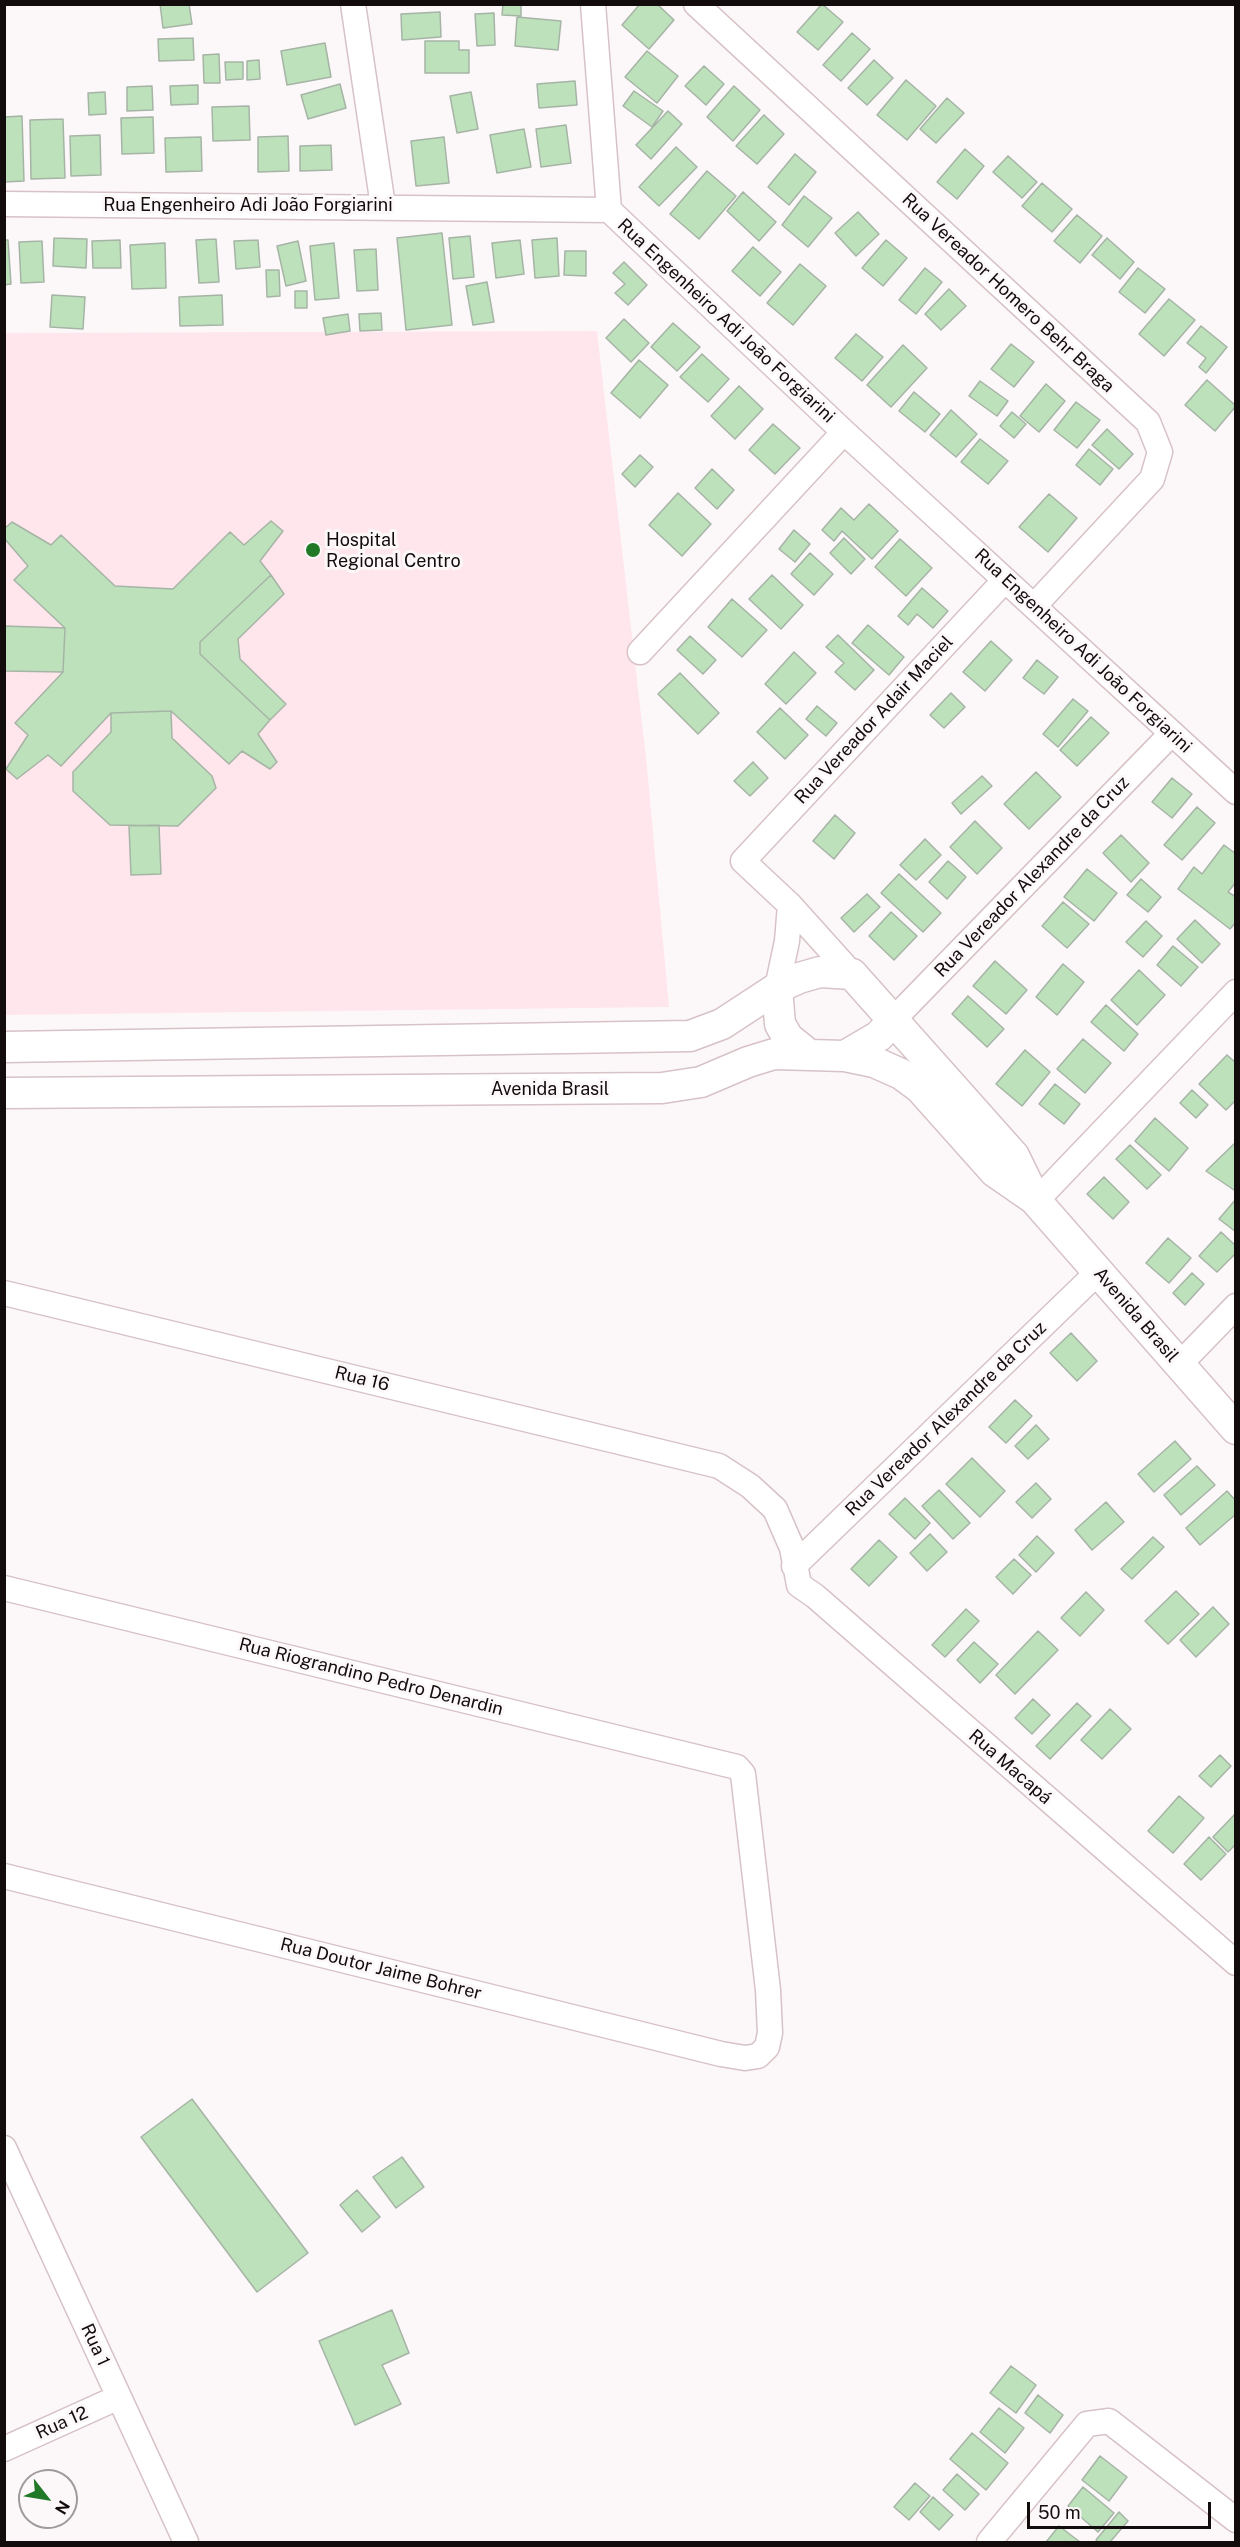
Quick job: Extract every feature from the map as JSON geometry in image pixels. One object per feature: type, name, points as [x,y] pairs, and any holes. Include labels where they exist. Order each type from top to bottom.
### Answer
[{"type":"street","points":[[353,4],[383,206]]},
{"type":"street","points":[[593,4],[609,210]]},
{"type":"street","name":"Rua Vereador Homero Behr Braga","points":[[696,4],[1148,422],[1160,452],[1152,479],[1034,606]]},
{"type":"street","name":"Rua Engenheiro Adi João Forgiarini","points":[[4,204],[609,210],[844,432],[1236,792]]},
{"type":"street","points":[[640,652],[844,432]]},
{"type":"street","name":"Rua Vereador Adair Maciel","points":[[743,861],[1005,580]]},
{"type":"street","name":"Rua Vereador Alexandre da Cruz","points":[[893,1020],[1172,733]]},
{"type":"street","name":"Avenida Brasil","points":[[743,861],[790,906],[1014,1156],[1036,1201]]},
{"type":"street","points":[[790,906],[787,941],[777,988],[780,1024],[788,1038],[808,1054]]},
{"type":"street","points":[[4,1047],[690,1036],[722,1024],[777,988],[820,972],[852,974]]},
{"type":"street","points":[[1036,1201],[1236,992]]},
{"type":"street","points":[[845,1056],[879,1036],[893,1020]]},
{"type":"street","points":[[137,1044],[137,1092]]},
{"type":"street","name":"Avenida Brasil","points":[[4,1093],[662,1089],[701,1082],[748,1062],[774,1054],[845,1056],[874,1062],[901,1074],[920,1088],[995,1172],[1036,1201],[1236,1429]]},
{"type":"street","name":"Rua Vereador Alexandre da Cruz","points":[[794,1566],[1098,1272]]},
{"type":"street","name":"Rua 16","points":[[4,1293],[719,1466],[750,1486],[775,1509],[792,1548],[794,1566]]},
{"type":"street","points":[[1179,1365],[1236,1306]]},
{"type":"street","name":"Rua Macapá","points":[[794,1566],[799,1585],[815,1596],[1236,1963]]},
{"type":"street","name":"Rua Riograndino Pedro Denardin","points":[[4,1588],[737,1767],[743,1773],[768,1990],[770,2033],[767,2047],[758,2056]]},
{"type":"street","name":"Rua Doutor Jaime Bohrer","points":[[4,1876],[721,2054],[745,2058],[758,2056]]},
{"type":"street","name":"Rua 1","points":[[4,2148],[186,2542]]},
{"type":"street","name":"Rua 12","points":[[4,2449],[119,2397]]},
{"type":"street","points":[[989,2542],[1088,2424],[1109,2421],[1236,2520]]},
{"type":"shaded area","name":"Hospital Regional Centro","points":[[597,331],[647,767],[669,1007],[5,1015],[4,333]]},
{"type":"building","points":[[160,4],[189,4],[192,24],[163,28]]},
{"type":"building","points":[[503,4],[521,4],[521,16],[502,15]]},
{"type":"building","points":[[640,4],[657,4],[674,20],[649,49],[622,25]]},
{"type":"building","points":[[822,4],[843,22],[818,50],[797,32]]},
{"type":"building","points":[[440,12],[441,37],[402,40],[401,14]]},
{"type":"building","points":[[494,13],[495,45],[477,46],[475,14]]},
{"type":"building","points":[[517,17],[561,21],[558,50],[515,46]]},
{"type":"building","points":[[852,33],[870,49],[841,81],[823,65]]},
{"type":"building","points":[[193,38],[194,60],[159,61],[158,39]]},
{"type":"building","points":[[425,41],[459,41],[459,50],[469,50],[469,73],[425,73]]},
{"type":"building","points":[[325,43],[331,77],[287,85],[281,51]]},
{"type":"building","points":[[647,51],[678,76],[657,103],[625,77]]},
{"type":"building","points":[[219,54],[220,83],[204,83],[203,55]]},
{"type":"building","points":[[259,60],[260,79],[247,80],[247,61]]},
{"type":"building","points":[[874,60],[893,78],[867,105],[848,88]]},
{"type":"building","points":[[225,62],[243,62],[243,79],[226,80]]},
{"type":"building","points":[[704,66],[724,84],[706,105],[685,86]]},
{"type":"building","points":[[906,80],[936,106],[907,140],[877,115]]},
{"type":"building","points":[[575,81],[577,105],[539,108],[537,84]]},
{"type":"building","points":[[340,84],[346,108],[308,119],[301,95]]},
{"type":"building","points":[[198,85],[198,104],[171,105],[170,86]]},
{"type":"building","points":[[152,86],[153,110],[127,111],[127,87]]},
{"type":"building","points":[[734,86],[760,110],[733,141],[707,117]]},
{"type":"building","points":[[634,91],[663,111],[652,127],[623,106]]},
{"type":"building","points":[[105,92],[106,114],[89,115],[88,93]]},
{"type":"building","points":[[471,92],[478,129],[457,133],[450,96]]},
{"type":"building","points":[[947,98],[964,113],[936,143],[920,129]]},
{"type":"building","points":[[249,106],[250,140],[213,141],[212,107]]},
{"type":"building","points":[[668,111],[682,124],[651,159],[636,145]]},
{"type":"building","points":[[764,115],[784,134],[757,164],[736,146]]},
{"type":"building","points":[[22,116],[24,181],[4,182],[4,117]]},
{"type":"building","points":[[153,117],[154,153],[122,154],[121,118]]},
{"type":"building","points":[[63,119],[65,178],[31,179],[30,120]]},
{"type":"building","points":[[566,125],[571,163],[541,167],[536,129]]},
{"type":"building","points":[[524,129],[531,167],[497,173],[490,135]]},
{"type":"building","points":[[100,135],[101,175],[71,176],[70,136]]},
{"type":"building","points":[[288,136],[289,171],[258,172],[258,137]]},
{"type":"building","points":[[201,137],[202,171],[166,172],[165,138]]},
{"type":"building","points":[[444,137],[449,183],[416,186],[411,141]]},
{"type":"building","points":[[331,145],[332,170],[300,171],[300,146]]},
{"type":"building","points":[[676,147],[697,167],[659,206],[639,187]]},
{"type":"building","points":[[965,149],[984,166],[957,199],[937,182]]},
{"type":"building","points":[[795,154],[816,172],[789,205],[768,187]]},
{"type":"building","points":[[1008,156],[1037,182],[1022,198],[993,172]]},
{"type":"building","points":[[707,171],[736,196],[699,239],[670,214]]},
{"type":"building","points":[[1042,183],[1072,209],[1052,232],[1022,206]]},
{"type":"building","points":[[743,192],[776,222],[759,241],[727,211]]},
{"type":"building","points":[[804,196],[832,218],[808,247],[782,225]]},
{"type":"building","points":[[858,212],[879,234],[856,256],[835,233]]},
{"type":"building","points":[[1077,215],[1102,236],[1080,263],[1054,241]]},
{"type":"building","points":[[442,233],[452,325],[406,330],[397,238]]},
{"type":"building","points":[[470,236],[474,277],[453,279],[449,238]]},
{"type":"building","points":[[54,238],[87,239],[86,268],[53,266]]},
{"type":"building","points":[[557,238],[559,276],[535,278],[532,240]]},
{"type":"building","points":[[1107,238],[1134,262],[1120,279],[1092,255]]},
{"type":"building","points":[[216,239],[219,282],[199,283],[196,240]]},
{"type":"building","points":[[4,240],[8,240],[11,284],[4,285]]},
{"type":"building","points":[[120,240],[121,268],[93,268],[92,241]]},
{"type":"building","points":[[258,240],[260,267],[236,269],[234,241]]},
{"type":"building","points":[[520,240],[524,274],[496,278],[492,243]]},
{"type":"building","points":[[886,240],[907,258],[883,286],[862,268]]},
{"type":"building","points":[[42,241],[44,282],[21,283],[19,242]]},
{"type":"building","points":[[298,241],[306,281],[286,286],[277,246]]},
{"type":"building","points":[[165,243],[166,288],[132,289],[130,245]]},
{"type":"building","points":[[334,243],[339,298],[315,300],[310,246]]},
{"type":"building","points":[[753,247],[781,272],[760,296],[732,271]]},
{"type":"building","points":[[376,249],[378,290],[357,291],[354,250]]},
{"type":"building","points":[[565,251],[586,251],[586,276],[564,275]]},
{"type":"building","points":[[624,262],[647,285],[628,305],[615,293],[625,284],[613,273]]},
{"type":"building","points":[[800,264],[826,286],[793,325],[767,303]]},
{"type":"building","points":[[925,268],[942,282],[916,314],[899,300]]},
{"type":"building","points":[[1138,268],[1165,289],[1145,313],[1119,292]]},
{"type":"building","points":[[266,270],[279,270],[280,296],[267,297]]},
{"type":"building","points":[[487,282],[494,322],[473,325],[466,286]]},
{"type":"building","points":[[949,289],[966,306],[941,330],[925,314]]},
{"type":"building","points":[[295,291],[307,291],[307,308],[295,308]]},
{"type":"building","points":[[52,295],[85,297],[83,329],[50,327]]},
{"type":"building","points":[[222,295],[223,325],[180,326],[179,297]]},
{"type":"building","points":[[1169,299],[1195,320],[1164,356],[1139,334]]},
{"type":"building","points":[[381,313],[382,330],[360,331],[359,314]]},
{"type":"building","points":[[348,314],[350,331],[326,335],[323,318]]},
{"type":"building","points":[[624,319],[649,343],[631,362],[606,338]]},
{"type":"building","points":[[673,323],[700,347],[677,371],[651,347]]},
{"type":"building","points":[[1201,326],[1227,347],[1206,373],[1199,367],[1206,358],[1187,343]]},
{"type":"building","points":[[856,334],[883,357],[862,381],[835,358]]},
{"type":"building","points":[[1011,344],[1034,362],[1014,387],[991,369]]},
{"type":"building","points":[[903,345],[927,368],[891,407],[867,385]]},
{"type":"building","points":[[702,354],[729,379],[708,402],[680,377]]},
{"type":"building","points":[[639,360],[668,385],[640,418],[611,393]]},
{"type":"building","points":[[1207,380],[1236,406],[1215,431],[1185,405]]},
{"type":"building","points":[[980,381],[1008,401],[997,416],[969,396]]},
{"type":"building","points":[[1046,384],[1065,401],[1039,432],[1020,416]]},
{"type":"building","points":[[739,386],[763,409],[735,439],[711,416]]},
{"type":"building","points":[[914,392],[940,414],[925,432],[899,411]]},
{"type":"building","points":[[1076,402],[1100,420],[1077,448],[1054,430]]},
{"type":"building","points":[[951,410],[977,434],[956,457],[930,435]]},
{"type":"building","points":[[1012,412],[1026,424],[1014,438],[1000,426]]},
{"type":"building","points":[[773,424],[800,448],[775,474],[749,450]]},
{"type":"building","points":[[1107,429],[1133,454],[1119,469],[1092,445]]},
{"type":"building","points":[[980,439],[1008,461],[988,484],[961,462]]},
{"type":"building","points":[[1089,449],[1113,469],[1100,485],[1076,465]]},
{"type":"building","points":[[640,455],[653,467],[635,487],[622,474]]},
{"type":"building","points":[[712,469],[734,490],[717,509],[695,488]]},
{"type":"building","points":[[678,493],[711,524],[682,556],[649,525]]},
{"type":"building","points":[[1049,494],[1077,518],[1048,552],[1019,527]]},
{"type":"building","points":[[869,504],[898,531],[872,559],[842,531],[834,541],[822,530],[841,508],[854,520]]},
{"type":"building","points":[[271,521],[283,531],[260,561],[271,575],[200,642],[200,654],[270,720],[258,734],[277,762],[270,769],[242,751],[229,764],[171,711],[111,713],[61,766],[48,755],[17,779],[6,769],[28,735],[15,723],[63,672],[65,628],[14,580],[28,566],[4,538],[4,529],[12,522],[51,545],[61,535],[115,586],[173,589],[230,532],[244,545]]},
{"type":"building","points":[[794,530],[810,544],[795,562],[779,549]]},
{"type":"building","points":[[844,538],[865,559],[851,574],[830,553]]},
{"type":"building","points":[[900,539],[932,568],[906,596],[875,567]]},
{"type":"building","points":[[810,553],[833,574],[814,595],[791,574]]},
{"type":"building","points":[[271,575],[284,594],[238,639],[240,659],[286,704],[270,720],[200,654],[200,642]]},
{"type":"building","points":[[772,575],[803,605],[781,629],[749,599]]},
{"type":"building","points":[[922,588],[948,611],[933,628],[917,614],[908,625],[898,616]]},
{"type":"building","points":[[732,599],[767,630],[742,657],[708,627]]},
{"type":"building","points":[[868,625],[904,657],[889,675],[852,643]]},
{"type":"building","points":[[4,626],[65,628],[63,672],[4,671]]},
{"type":"building","points":[[838,635],[874,670],[855,690],[835,672],[844,663],[826,647]]},
{"type":"building","points":[[690,636],[716,660],[703,674],[677,650]]},
{"type":"building","points":[[991,641],[1012,660],[985,691],[963,672]]},
{"type":"building","points":[[794,652],[816,673],[786,704],[765,684]]},
{"type":"building","points":[[1037,660],[1058,677],[1044,694],[1023,678]]},
{"type":"building","points":[[680,673],[719,713],[698,734],[658,694]]},
{"type":"building","points":[[951,693],[965,707],[944,728],[930,715]]},
{"type":"building","points":[[1073,699],[1088,711],[1058,747],[1043,734]]},
{"type":"building","points":[[817,706],[837,723],[826,736],[806,719]]},
{"type":"building","points":[[780,708],[808,735],[785,759],[757,732]]},
{"type":"building","points":[[171,711],[172,738],[212,776],[216,788],[178,826],[110,825],[73,791],[73,772],[111,732],[111,713]]},
{"type":"building","points":[[1091,717],[1109,733],[1077,766],[1060,750]]},
{"type":"building","points":[[753,762],[768,778],[750,796],[734,781]]},
{"type":"building","points":[[1036,772],[1061,797],[1029,829],[1004,804]]},
{"type":"building","points":[[982,776],[992,786],[961,814],[952,803]]},
{"type":"building","points":[[1172,778],[1192,794],[1172,818],[1152,802]]},
{"type":"building","points":[[1197,807],[1215,823],[1182,860],[1164,845]]},
{"type":"building","points":[[835,815],[855,833],[834,859],[813,841]]},
{"type":"building","points":[[975,821],[1002,848],[977,874],[950,847]]},
{"type":"building","points":[[159,825],[161,874],[131,875],[129,826]]},
{"type":"building","points":[[1121,835],[1149,863],[1131,882],[1103,853]]},
{"type":"building","points":[[925,839],[941,855],[916,880],[900,865]]},
{"type":"building","points":[[1224,845],[1236,854],[1236,882],[1228,892],[1236,897],[1236,922],[1230,929],[1178,889],[1194,867],[1202,874]]},
{"type":"building","points":[[948,861],[966,877],[947,899],[929,882]]},
{"type":"building","points":[[1087,869],[1117,893],[1094,921],[1064,897]]},
{"type":"building","points":[[899,874],[941,913],[923,932],[881,893]]},
{"type":"building","points":[[1141,879],[1161,897],[1148,912],[1127,895]]},
{"type":"building","points":[[867,894],[880,907],[854,932],[841,918]]},
{"type":"building","points":[[1063,902],[1089,924],[1067,948],[1042,926]]},
{"type":"building","points":[[891,912],[917,936],[894,960],[869,936]]},
{"type":"building","points":[[1195,920],[1220,944],[1202,963],[1177,939]]},
{"type":"building","points":[[1146,921],[1162,936],[1143,957],[1126,942]]},
{"type":"building","points":[[1173,946],[1198,967],[1181,986],[1157,965]]},
{"type":"building","points":[[995,961],[1027,990],[1006,1014],[973,986]]},
{"type":"building","points":[[1063,964],[1084,982],[1057,1015],[1036,997]]},
{"type":"building","points":[[1139,970],[1165,995],[1137,1025],[1111,1000]]},
{"type":"building","points":[[968,996],[1004,1029],[987,1047],[952,1014]]},
{"type":"building","points":[[1106,1005],[1138,1034],[1124,1051],[1091,1022]]},
{"type":"building","points":[[1083,1039],[1111,1063],[1085,1093],[1057,1069]]},
{"type":"building","points":[[1025,1050],[1050,1072],[1022,1106],[996,1084]]},
{"type":"building","points":[[1227,1055],[1236,1063],[1236,1100],[1226,1110],[1199,1084]]},
{"type":"building","points":[[1055,1084],[1080,1104],[1064,1124],[1039,1104]]},
{"type":"building","points":[[1192,1090],[1208,1105],[1196,1118],[1180,1103]]},
{"type":"building","points":[[1155,1118],[1188,1148],[1169,1171],[1135,1141]]},
{"type":"building","points":[[1236,1142],[1236,1189],[1234,1190],[1206,1171]]},
{"type":"building","points":[[1130,1145],[1161,1175],[1147,1189],[1116,1159]]},
{"type":"building","points":[[1104,1177],[1129,1202],[1113,1219],[1087,1194]]},
{"type":"building","points":[[1236,1199],[1236,1232],[1219,1219]]},
{"type":"building","points":[[1221,1232],[1236,1246],[1236,1253],[1217,1272],[1199,1256]]},
{"type":"building","points":[[1168,1238],[1191,1258],[1169,1283],[1146,1263]]},
{"type":"building","points":[[1192,1273],[1204,1284],[1185,1305],[1173,1293]]},
{"type":"building","points":[[1071,1333],[1097,1361],[1077,1381],[1050,1353]]},
{"type":"building","points":[[1015,1400],[1032,1416],[1006,1443],[989,1427]]},
{"type":"building","points":[[1036,1425],[1049,1439],[1028,1459],[1015,1446]]},
{"type":"building","points":[[1175,1441],[1191,1459],[1154,1492],[1138,1474]]},
{"type":"building","points":[[972,1458],[1005,1491],[980,1517],[946,1484]]},
{"type":"building","points":[[1197,1466],[1215,1485],[1181,1515],[1164,1495]]},
{"type":"building","points":[[1036,1483],[1051,1499],[1032,1518],[1016,1502]]},
{"type":"building","points":[[939,1490],[970,1523],[953,1539],[922,1506]]},
{"type":"building","points":[[1227,1491],[1236,1501],[1236,1514],[1200,1545],[1186,1528]]},
{"type":"building","points":[[905,1498],[930,1523],[915,1539],[889,1514]]},
{"type":"building","points":[[1106,1502],[1124,1522],[1092,1550],[1075,1530]]},
{"type":"building","points":[[930,1534],[947,1552],[927,1571],[910,1553]]},
{"type":"building","points":[[1037,1536],[1054,1553],[1036,1572],[1019,1555]]},
{"type":"building","points":[[1153,1537],[1164,1547],[1132,1579],[1121,1569]]},
{"type":"building","points":[[879,1540],[897,1557],[869,1586],[851,1569]]},
{"type":"building","points":[[1014,1559],[1031,1575],[1013,1594],[996,1577]]},
{"type":"building","points":[[1176,1591],[1199,1614],[1168,1644],[1145,1621]]},
{"type":"building","points":[[1086,1592],[1104,1610],[1080,1636],[1061,1618]]},
{"type":"building","points":[[1213,1607],[1229,1624],[1196,1657],[1180,1640]]},
{"type":"building","points":[[966,1609],[979,1621],[945,1657],[932,1645]]},
{"type":"building","points":[[1038,1631],[1058,1650],[1015,1694],[996,1675]]},
{"type":"building","points":[[974,1642],[998,1664],[980,1683],[957,1660]]},
{"type":"building","points":[[1033,1699],[1050,1715],[1032,1734],[1015,1718]]},
{"type":"building","points":[[1077,1703],[1091,1716],[1050,1759],[1036,1746]]},
{"type":"building","points":[[1110,1709],[1131,1729],[1102,1759],[1081,1740]]},
{"type":"building","points":[[1220,1755],[1231,1766],[1211,1787],[1199,1776]]},
{"type":"building","points":[[1179,1796],[1204,1818],[1173,1853],[1148,1831]]},
{"type":"building","points":[[1236,1813],[1236,1844],[1228,1852],[1213,1837]]},
{"type":"building","points":[[1209,1837],[1226,1854],[1201,1880],[1184,1864]]},
{"type":"building","points":[[192,2099],[308,2253],[257,2292],[141,2137]]},
{"type":"building","points":[[402,2157],[424,2187],[396,2208],[373,2177]]},
{"type":"building","points":[[357,2190],[380,2217],[362,2232],[340,2205]]},
{"type":"building","points":[[392,2310],[409,2353],[382,2365],[401,2404],[355,2425],[319,2341]]},
{"type":"building","points":[[1011,2366],[1036,2385],[1016,2413],[990,2393]]},
{"type":"building","points":[[1038,2395],[1063,2415],[1050,2433],[1025,2413]]},
{"type":"building","points":[[999,2408],[1024,2428],[1005,2453],[980,2432]]},
{"type":"building","points":[[972,2433],[1008,2463],[986,2490],[950,2459]]},
{"type":"building","points":[[1100,2456],[1127,2477],[1109,2501],[1082,2480]]},
{"type":"building","points":[[957,2474],[979,2494],[965,2510],[943,2490]]},
{"type":"building","points":[[915,2483],[930,2496],[909,2520],[894,2507]]},
{"type":"building","points":[[1083,2487],[1114,2513],[1098,2532],[1068,2506]]},
{"type":"building","points":[[933,2497],[953,2515],[939,2530],[920,2512]]},
{"type":"building","points":[[1119,2512],[1128,2521],[1110,2542],[1096,2540]]},
{"type":"building","points":[[1059,2526],[1080,2542],[1046,2542]]},
{"type":"place","name":"Hospital Regional Centro","points":[[313,550]]}]
